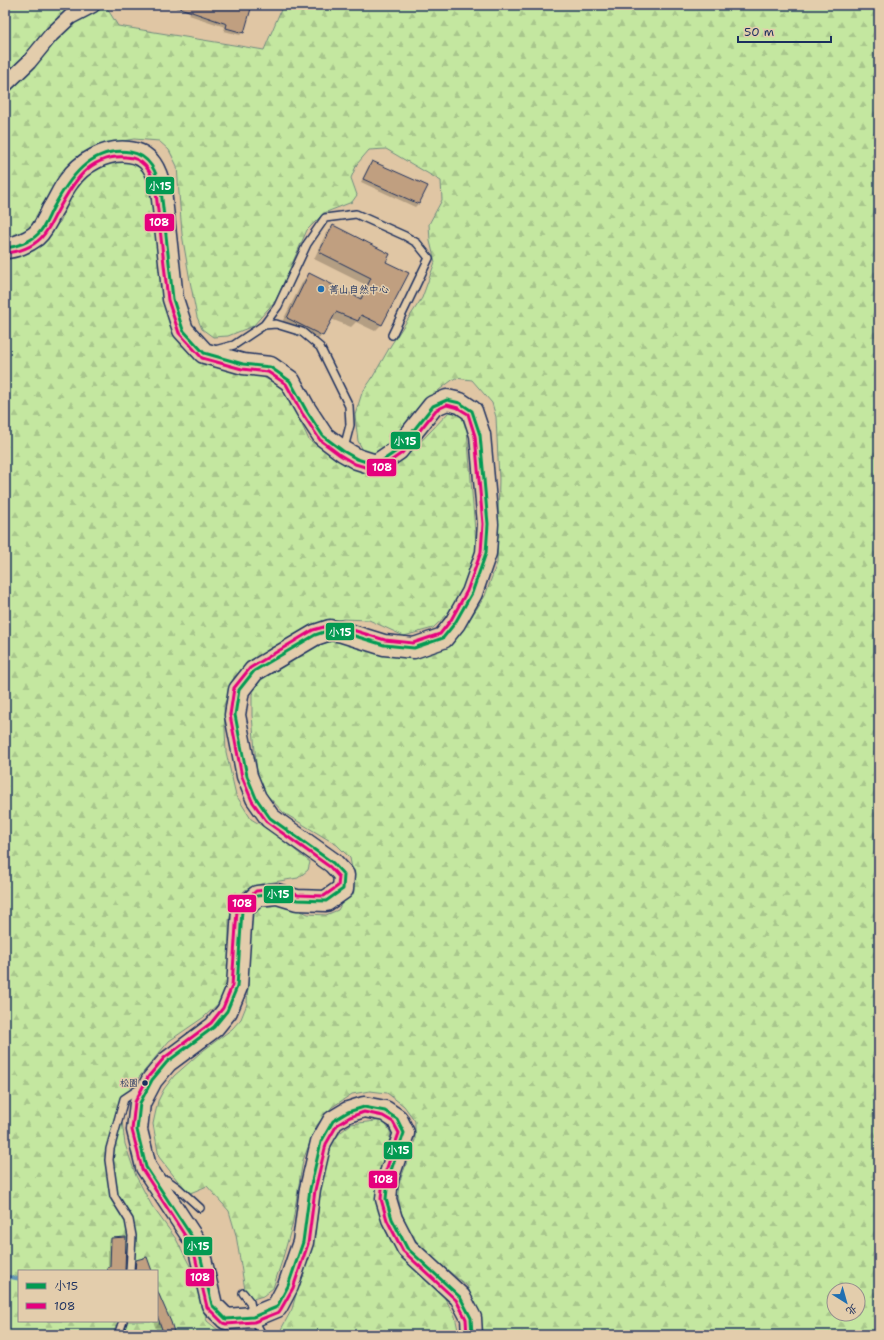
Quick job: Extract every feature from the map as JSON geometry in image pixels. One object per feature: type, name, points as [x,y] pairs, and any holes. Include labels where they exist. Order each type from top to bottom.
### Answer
[{"type":"street","points":[[5,85],[29,62],[51,35],[70,17],[93,5]]},
{"type":"street","points":[[5,248],[10,248],[23,243],[36,235],[44,226],[69,181],[78,171],[90,162],[108,153],[122,151],[134,152],[144,156],[158,174],[173,299],[183,330],[204,353],[243,364],[270,367],[290,381],[306,410],[323,436],[343,451],[376,465],[398,450],[433,406],[447,400],[460,403],[472,411],[480,435],[488,524],[486,553],[472,593],[455,623],[443,638],[414,648],[384,644],[330,630],[315,635],[254,671],[239,690],[235,715],[247,776],[256,798],[270,818],[333,862],[344,875],[343,889],[326,901],[297,900],[277,894],[258,896],[242,910],[237,987],[227,1011],[214,1027],[167,1062],[152,1080],[140,1103],[137,1130],[146,1167],[198,1246],[212,1305],[226,1319],[253,1317],[277,1307],[288,1286],[303,1242],[310,1189],[321,1142],[333,1121],[348,1112],[364,1107],[385,1111],[398,1119],[404,1133],[388,1179],[386,1199],[392,1219],[407,1248],[460,1296],[471,1318],[472,1335]]},
{"type":"lane","points":[[204,353],[234,344],[264,325],[278,306],[307,244],[325,218],[356,214],[417,243],[429,258],[392,335]]},
{"type":"lane","points":[[264,325],[276,324],[302,332],[320,347],[349,406],[350,425],[343,451]]},
{"type":"lane","points":[[130,1270],[132,1236],[129,1220],[114,1196],[109,1160],[110,1149],[124,1099],[152,1080]]},
{"type":"lane","points":[[156,1182],[167,1180],[200,1208]]},
{"type":"lane","points":[[243,1293],[250,1302],[253,1317],[262,1335]]},
{"type":"lane","points":[[118,1335],[123,1322]]},
{"type":"green space","points":[[5,5],[105,5],[118,26],[264,50],[283,5],[879,5],[879,1335],[482,1335],[476,1306],[467,1286],[422,1249],[410,1232],[401,1212],[397,1189],[415,1140],[415,1121],[404,1106],[387,1093],[370,1091],[352,1094],[332,1107],[317,1125],[303,1160],[292,1226],[273,1288],[263,1296],[253,1299],[246,1296],[236,1235],[229,1211],[207,1186],[188,1194],[159,1157],[153,1124],[158,1101],[164,1089],[174,1076],[200,1053],[232,1029],[241,1019],[247,1004],[250,939],[253,915],[262,904],[277,901],[308,914],[326,915],[338,910],[347,894],[353,874],[350,858],[337,845],[284,813],[266,794],[257,775],[252,715],[252,694],[263,676],[304,649],[335,640],[433,651],[466,625],[485,596],[497,563],[499,479],[496,417],[492,403],[472,380],[455,378],[439,390],[416,416],[392,447],[378,456],[364,452],[358,441],[355,415],[362,393],[422,298],[435,262],[430,241],[429,224],[442,200],[441,181],[386,149],[369,150],[357,164],[351,178],[357,195],[352,202],[324,213],[307,230],[276,300],[253,326],[228,336],[213,337],[202,329],[197,317],[182,234],[177,166],[169,150],[159,141],[134,139],[106,144],[87,153],[53,228],[60,222],[75,188],[96,167],[117,160],[144,165],[153,183],[164,291],[170,326],[181,343],[196,359],[216,367],[259,375],[280,386],[295,410],[309,440],[347,462],[393,465],[407,456],[451,410],[460,413],[467,430],[477,556],[457,605],[433,628],[404,636],[369,620],[343,619],[313,626],[269,649],[234,677],[224,706],[226,752],[236,795],[251,819],[271,831],[310,862],[308,870],[298,878],[261,884],[245,890],[234,903],[229,920],[229,982],[221,1001],[204,1017],[169,1041],[131,1087],[122,1121],[125,1144],[136,1176],[152,1206],[176,1239],[190,1266],[207,1321],[218,1330],[233,1335],[5,1335]]},
{"type":"green space","points":[[383,1120],[391,1133],[376,1195],[383,1225],[392,1243],[443,1295],[455,1316],[459,1335],[278,1335],[292,1309],[317,1219],[323,1169],[333,1141],[351,1124]]},
{"type":"building","points":[[177,5],[252,5],[244,33],[226,28],[227,24],[177,7]]},
{"type":"building","points":[[372,161],[428,186],[419,204],[363,179]]},
{"type":"building","name":"菁山自然中心","points":[[333,225],[390,254],[386,262],[409,273],[382,325],[361,315],[358,321],[336,312],[323,336],[287,318],[309,273],[361,299],[371,278],[319,252]]},
{"type":"building","points":[[126,1237],[125,1270],[108,1270],[107,1268],[110,1267],[111,1238]]},
{"type":"building","points":[[147,1257],[152,1270],[135,1270],[136,1260]]},
{"type":"building","points":[[158,1292],[175,1335],[164,1335],[158,1318]]},
{"type":"waterway","points":[[5,1276],[18,1279]]},
{"type":"transit line","name":"小15","points":[[5,248],[23,244],[38,234],[65,187],[73,177],[92,160],[103,154],[116,152],[130,152],[137,154],[143,157],[152,166],[161,190],[173,299],[183,330],[204,353],[243,364],[270,367],[290,381],[306,410],[323,436],[343,451],[357,459],[376,465],[398,450],[433,406],[447,400],[460,403],[472,411],[480,435],[488,524],[486,553],[472,593],[455,623],[443,638],[414,648],[384,645],[342,632],[330,630],[315,635],[254,671],[239,690],[235,715],[247,776],[256,798],[270,818],[333,863],[344,875],[343,889],[326,901],[297,900],[277,894],[257,896],[242,910],[237,987],[227,1011],[214,1027],[167,1062],[152,1080],[140,1103],[137,1130],[146,1167],[198,1246],[212,1305],[226,1319],[253,1317],[277,1307],[288,1286],[303,1242],[310,1189],[321,1142],[333,1121],[348,1112],[364,1107],[385,1111],[397,1119],[404,1133],[388,1179],[386,1199],[392,1219],[407,1248],[460,1297],[471,1318],[472,1335]]},
{"type":"transit line","name":"108","points":[[5,253],[15,252],[33,244],[41,238],[48,229],[69,191],[83,173],[92,166],[102,160],[113,157],[132,158],[141,162],[145,166],[151,174],[155,184],[168,300],[179,333],[202,358],[242,369],[268,372],[286,384],[302,413],[320,440],[355,464],[375,470],[379,469],[402,453],[436,410],[447,405],[458,408],[468,414],[475,436],[483,524],[481,552],[467,591],[451,620],[440,634],[413,643],[385,640],[343,627],[331,625],[313,630],[250,668],[234,688],[230,715],[242,777],[252,801],[267,822],[330,867],[339,877],[338,886],[324,896],[298,895],[277,889],[256,891],[238,907],[232,986],[223,1008],[211,1023],[164,1058],[148,1077],[135,1102],[132,1130],[142,1169],[193,1248],[207,1307],[223,1323],[226,1324],[254,1322],[279,1312],[293,1288],[308,1244],[315,1190],[326,1144],[337,1125],[350,1117],[364,1112],[383,1116],[393,1122],[399,1133],[383,1179],[381,1199],[387,1220],[403,1251],[456,1300],[466,1319],[467,1335]]},
{"type":"place","name":"菁山自然中心","points":[[321,289]]},
{"type":"place","name":"松園","points":[[145,1083]]}]
